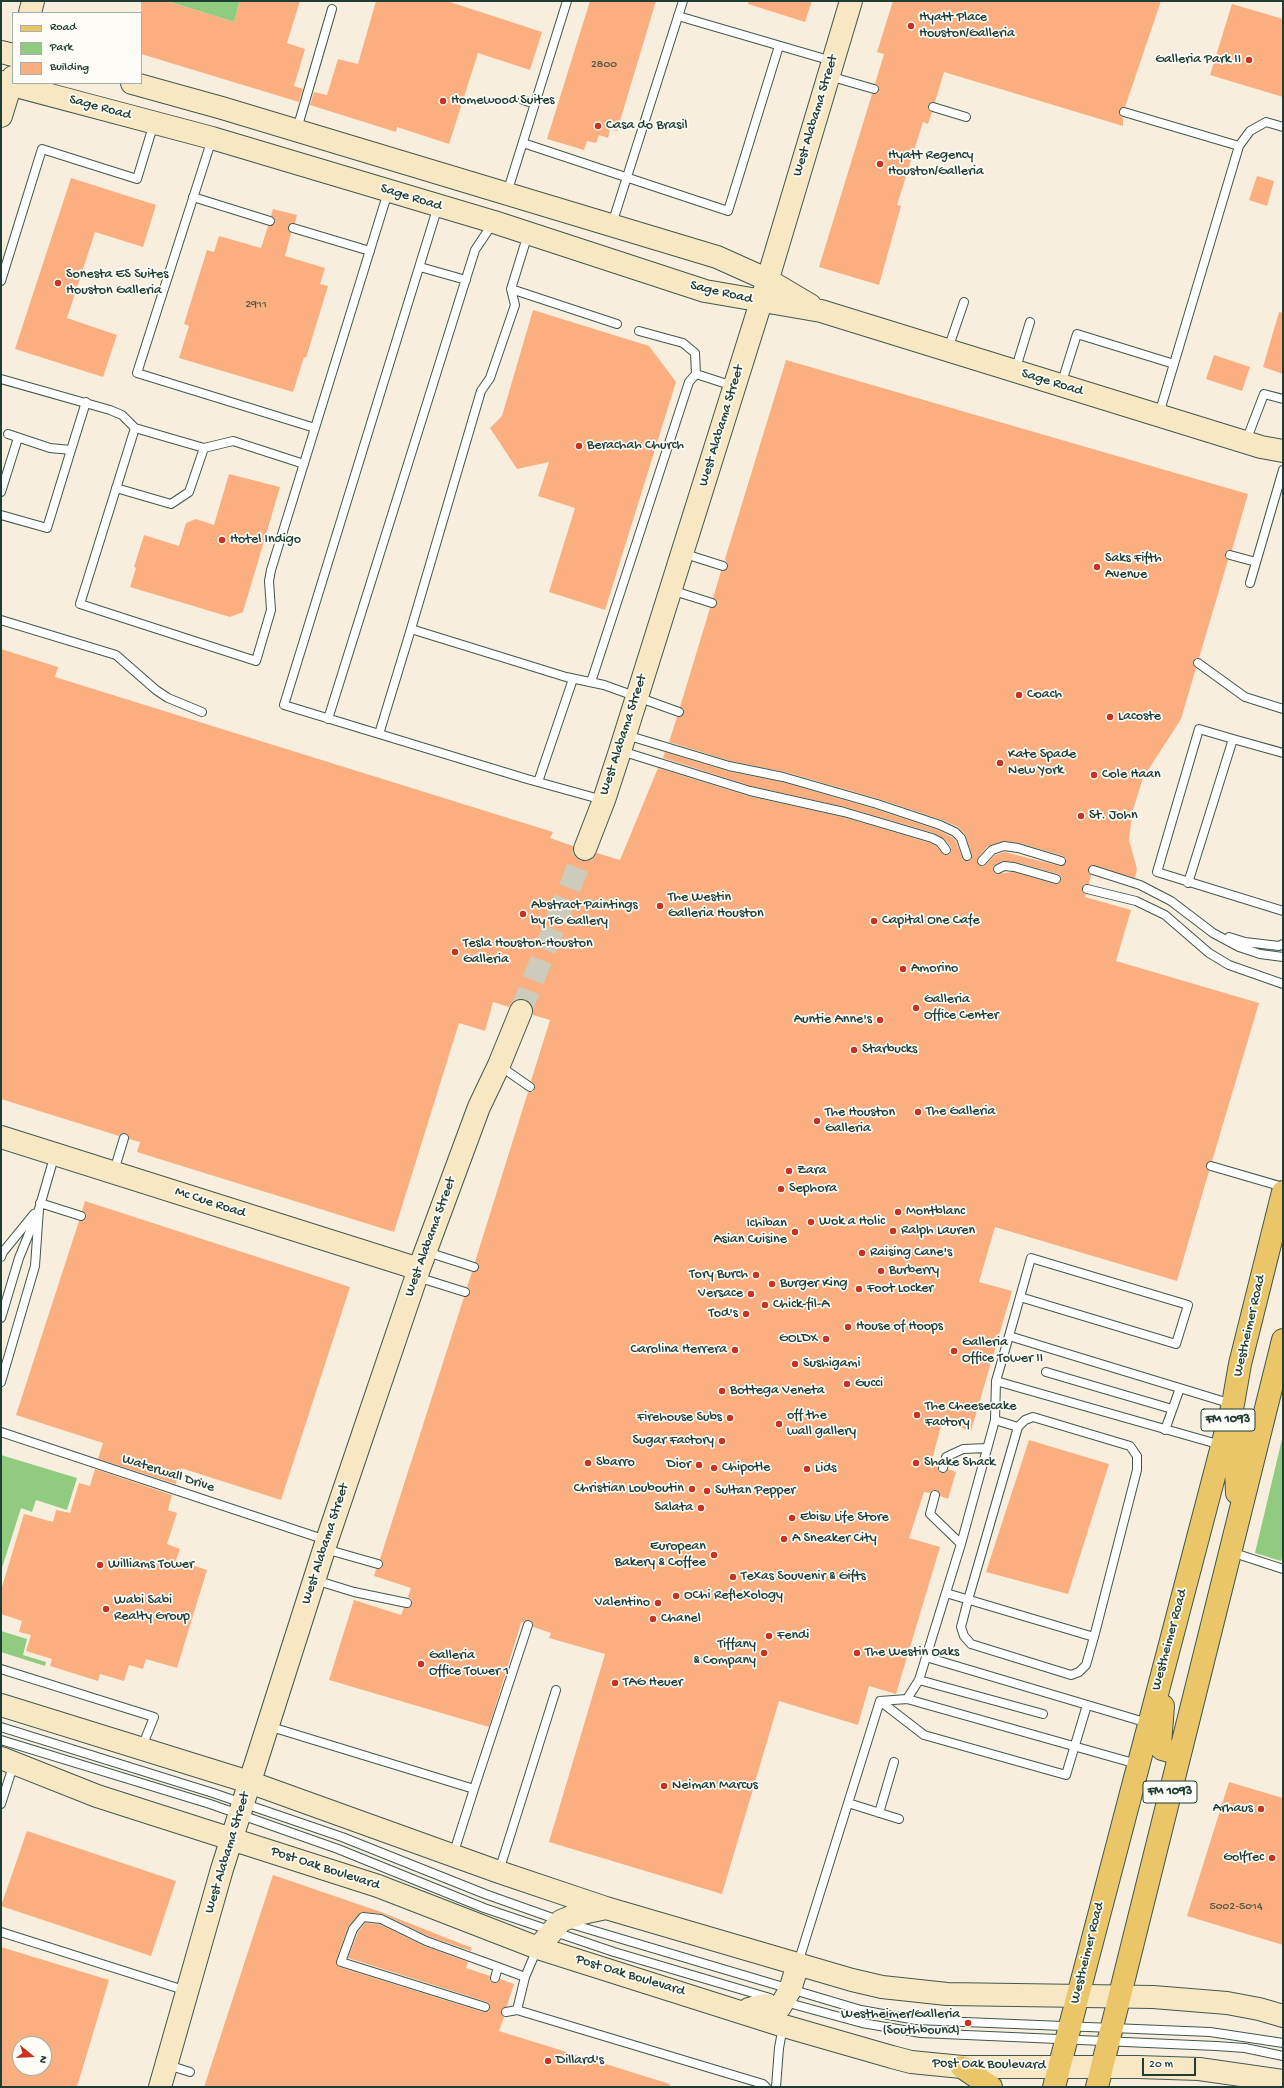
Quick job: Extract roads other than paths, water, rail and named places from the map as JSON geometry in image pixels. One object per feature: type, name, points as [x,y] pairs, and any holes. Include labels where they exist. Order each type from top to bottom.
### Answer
[{"type":"main road","points":[[30,12],[33,1]]},
{"type":"main road","name":"West Alabama Street","points":[[585,849],[604,800],[623,743],[761,302],[766,280],[851,1]]},
{"type":"main road","points":[[1,52],[12,55]]},
{"type":"main road","points":[[1,116],[8,81]]},
{"type":"main road","name":"Sage Road","points":[[19,84],[212,138],[494,222],[704,292],[821,311],[1061,386],[1246,442],[1283,451]]},
{"type":"main road","name":"Sage Road","points":[[136,84],[297,130],[717,257],[766,280],[821,311]]},
{"type":"main road","points":[[212,138],[222,108]]},
{"type":"main road","points":[[494,222],[507,193]]},
{"type":"main road","name":"West Alabama Street","points":[[160,2087],[189,1991],[222,1869],[326,1544],[420,1266],[479,1107],[500,1065],[521,1011]]},
{"type":"main road","name":"Mc Cue Road","points":[[1,1137],[420,1266]]},
{"type":"main road","name":"Westheimer Road","points":[[1057,2077],[1137,1764],[1222,1446],[1240,1364],[1283,1192]]},
{"type":"main road","name":"FM 1093","points":[[1099,2077],[1283,1340]]},
{"type":"main road","points":[[1232,1404],[1238,1410],[1239,1422],[1235,1444],[1239,1516]]},
{"type":"main road","points":[[1168,1647],[1160,1745],[1162,1749],[1179,1754]]},
{"type":"main road","points":[[1,1706],[250,1782],[453,1856],[606,1908],[852,1980],[882,1987],[914,1991],[979,1995],[1153,1998],[1227,2003],[1259,2009],[1283,2016]]},
{"type":"main road","name":"Post Oak Boulevard","points":[[8,1760],[97,1796],[378,1886],[538,1948],[740,2010],[784,2026],[911,2062],[1057,2077],[1099,2077],[1199,2069],[1283,2081]]},
{"type":"main road","points":[[538,1948],[557,1926],[578,1914],[606,1908]]},
{"type":"main road","points":[[740,2010],[765,2005],[774,2008],[780,2007],[787,1996],[798,1964]]},
{"type":"main road","points":[[962,2067],[990,2087]]},
{"type":"lane","points":[[507,193],[567,1]]},
{"type":"lane","points":[[612,224],[683,1]]},
{"type":"lane","points":[[297,130],[332,9]]},
{"type":"lane","points":[[678,16],[779,46],[831,68],[874,89]]},
{"type":"lane","points":[[523,143],[728,211],[779,46]]},
{"type":"lane","points":[[523,100],[535,104]]},
{"type":"lane","points":[[933,107],[966,117]]},
{"type":"lane","points":[[1124,112],[1239,146]]},
{"type":"lane","points":[[1,281],[42,149],[137,179],[154,122]]},
{"type":"lane","points":[[1159,415],[1239,146],[1250,131],[1266,122],[1283,127]]},
{"type":"lane","points":[[212,138],[136,373],[315,428]]},
{"type":"lane","points":[[135,428],[80,604],[256,661],[271,610],[269,581],[271,570],[389,191]]},
{"type":"lane","points":[[193,197],[270,220]]},
{"type":"lane","points":[[438,206],[284,705],[538,782],[604,800]]},
{"type":"lane","points":[[328,718],[475,250],[494,222]]},
{"type":"lane","points":[[293,228],[370,251]]},
{"type":"lane","points":[[380,734],[481,391],[490,378],[515,305],[511,289],[528,234]]},
{"type":"lane","points":[[420,267],[466,280]]},
{"type":"lane","points":[[511,289],[617,324]]},
{"type":"lane","points":[[948,351],[964,302]]},
{"type":"lane","points":[[1015,371],[1030,322]]},
{"type":"lane","points":[[591,682],[689,382],[696,374],[694,353],[683,343],[639,331]]},
{"type":"lane","points":[[1061,386],[1077,334],[1174,364]]},
{"type":"lane","points":[[696,374],[734,386]]},
{"type":"lane","points":[[1,379],[86,402],[122,415],[135,428],[204,448],[233,441],[304,464]]},
{"type":"lane","points":[[1246,442],[1264,394],[1283,400]]},
{"type":"lane","points":[[1,515],[48,528],[86,402]]},
{"type":"lane","points":[[8,434],[50,448],[71,450]]},
{"type":"lane","points":[[1,492],[18,438]]},
{"type":"lane","points":[[116,488],[171,504],[189,492],[204,448]]},
{"type":"lane","points":[[1250,583],[1283,470]]},
{"type":"lane","points":[[682,553],[723,566]]},
{"type":"lane","points":[[1230,555],[1256,562]]},
{"type":"lane","points":[[670,590],[712,603]]},
{"type":"lane","points":[[1,620],[116,655],[156,690],[168,698],[202,712]]},
{"type":"lane","points":[[411,629],[573,679],[591,682],[678,712]]},
{"type":"lane","points":[[1198,663],[1245,697],[1283,709]]},
{"type":"lane","points":[[538,782],[573,679]]},
{"type":"lane","points":[[1283,753],[1199,729],[1157,872],[1188,883],[1283,911]]},
{"type":"lane","points":[[1188,883],[1233,739]]},
{"type":"lane","points":[[623,743],[750,790],[844,812],[932,838],[940,842],[946,850]]},
{"type":"lane","points":[[623,743],[783,778],[877,804],[940,825],[955,832],[961,838],[967,856]]},
{"type":"lane","points":[[982,861],[992,850],[1004,846],[1061,861]]},
{"type":"lane","points":[[998,869],[1004,866],[1014,867],[1056,879]]},
{"type":"lane","points":[[1092,870],[1140,885],[1171,901],[1214,933],[1239,947],[1260,954],[1283,957]]},
{"type":"lane","points":[[1087,889],[1136,901],[1165,915],[1209,953],[1229,965],[1283,984]]},
{"type":"lane","points":[[1214,933],[1245,942],[1279,946],[1283,944]]},
{"type":"lane","points":[[500,1065],[530,1087]]},
{"type":"lane","points":[[114,1172],[124,1138]]},
{"type":"lane","points":[[1,1318],[19,1258],[40,1206],[56,1154]]},
{"type":"lane","points":[[1211,1166],[1283,1187]]},
{"type":"lane","points":[[40,1206],[81,1216]]},
{"type":"lane","points":[[1,1257],[3,1252],[40,1206]]},
{"type":"lane","points":[[1,1382],[35,1266],[40,1206]]},
{"type":"lane","points":[[906,1699],[919,1680],[961,1544],[995,1420],[996,1381],[1031,1258],[1188,1305],[1176,1344],[1020,1297]]},
{"type":"lane","points":[[420,1266],[474,1267]]},
{"type":"lane","points":[[420,1266],[465,1292]]},
{"type":"lane","points":[[1009,1336],[1232,1404]]},
{"type":"lane","points":[[1046,1372],[1172,1409]]},
{"type":"lane","points":[[996,1381],[1222,1446]]},
{"type":"lane","points":[[1165,1430],[1180,1388]]},
{"type":"lane","points":[[1033,1417],[1130,1446],[1137,1456],[1137,1470],[1086,1665],[1079,1672],[1070,1675],[971,1644],[964,1636],[961,1627],[968,1600],[1018,1426],[1025,1420],[1033,1417]]},
{"type":"lane","points":[[995,1420],[1018,1426]]},
{"type":"lane","name":"Waterwall Drive","points":[[1,1432],[326,1544],[378,1564]]},
{"type":"lane","points":[[943,1468],[946,1457],[963,1449],[987,1448]]},
{"type":"lane","points":[[935,1495],[930,1514],[961,1544]]},
{"type":"lane","points":[[1230,1552],[1283,1569]]},
{"type":"lane","points":[[314,1580],[354,1592],[407,1603]]},
{"type":"lane","points":[[946,1593],[1094,1637]]},
{"type":"lane","points":[[453,1856],[528,1625]]},
{"type":"lane","points":[[926,1657],[1148,1723]]},
{"type":"lane","points":[[1,1669],[154,1717],[142,1748]]},
{"type":"lane","points":[[919,1680],[1043,1714]]},
{"type":"lane","points":[[499,1872],[556,1690]]},
{"type":"lane","points":[[880,1701],[906,1699],[1137,1764]]},
{"type":"lane","points":[[880,1701],[924,1735],[1066,1775],[1087,1705]]},
{"type":"lane","points":[[798,1964],[880,1701]]},
{"type":"lane","points":[[267,1726],[474,1789]]},
{"type":"lane","points":[[1,1727],[241,1809],[484,1908],[557,1926],[787,1996],[828,2015],[895,2030],[946,2035],[1109,2035],[1210,2032],[1283,2044]]},
{"type":"lane","points":[[1,1740],[342,1837],[484,1894],[614,1952],[787,1996],[885,2016],[916,2020],[1068,2034],[1109,2035],[1216,2046],[1283,2056]]},
{"type":"lane","points":[[1,1804],[8,1760]]},
{"type":"lane","points":[[879,1812],[894,1762]]},
{"type":"lane","points":[[848,1803],[899,1819]]},
{"type":"lane","points":[[485,2007],[341,1962],[353,1929],[364,1917],[381,1919],[426,1942],[525,1976]]},
{"type":"lane","points":[[1,1932],[189,1991]]},
{"type":"lane","points":[[517,2010],[525,1976],[538,1948]]},
{"type":"lane","points":[[494,1978],[498,1967]]},
{"type":"lane","points":[[506,2012],[517,2010],[763,2084],[766,2087]]},
{"type":"lane","points":[[776,2087],[779,2048],[784,2026]]},
{"type":"lane","points":[[167,2065],[190,2072]]},
{"type":"tunnel","points":[[521,1011],[585,849]]},
{"type":"place","name":"Hyatt Place Houston/Galleria","points":[[911,26]]},
{"type":"place","name":"Galleria Park II","points":[[1249,60]]},
{"type":"place","name":"Homewood Suites","points":[[443,101]]},
{"type":"place","name":"Casa do Brasil","points":[[598,126]]},
{"type":"place","name":"Hyatt Regency Houston/Galleria","points":[[880,164]]},
{"type":"place","name":"Sonesta ES Suites Houston Galleria","points":[[58,283]]},
{"type":"place","name":"Berachah Church","points":[[579,446]]},
{"type":"place","name":"Hotel Indigo","points":[[222,540]]},
{"type":"place","name":"Saks Fifth Avenue","points":[[1097,567]]},
{"type":"place","name":"Coach","points":[[1019,695]]},
{"type":"place","name":"Lacoste","points":[[1110,717]]},
{"type":"place","name":"Kate Spade New York","points":[[1000,763]]},
{"type":"place","name":"Cole Haan","points":[[1094,775]]},
{"type":"place","name":"St. John","points":[[1081,816]]},
{"type":"place","name":"The Westin Galleria Houston","points":[[660,906]]},
{"type":"place","name":"Abstract Paintings by TG Gallery","points":[[523,914]]},
{"type":"place","name":"Capital One Cafe","points":[[874,921]]},
{"type":"place","name":"Tesla Houston-Houston Galleria","points":[[455,952]]},
{"type":"place","name":"Amorino","points":[[903,969]]},
{"type":"place","name":"Galleria Office Center","points":[[916,1008]]},
{"type":"place","name":"Auntie Anne's","points":[[880,1020]]},
{"type":"place","name":"Starbucks","points":[[854,1050]]},
{"type":"place","name":"The Galleria","points":[[918,1112]]},
{"type":"place","name":"The Houston Galleria","points":[[817,1121]]},
{"type":"place","name":"Zara","points":[[789,1171]]},
{"type":"place","name":"Sephora","points":[[781,1189]]},
{"type":"place","name":"Montblanc","points":[[898,1212]]},
{"type":"place","name":"Wok a Holic","points":[[811,1222]]},
{"type":"place","name":"Ralph Lauren","points":[[893,1231]]},
{"type":"place","name":"Ichiban Asian Cuisine","points":[[795,1232]]},
{"type":"place","name":"Raising Cane's","points":[[862,1253]]},
{"type":"place","name":"Burberry","points":[[881,1271]]},
{"type":"place","name":"Tory Burch","points":[[756,1275]]},
{"type":"place","name":"Burger King","points":[[772,1284]]},
{"type":"place","name":"Foot Locker","points":[[859,1289]]},
{"type":"place","name":"Versace","points":[[751,1294]]},
{"type":"place","name":"Chick-fil-A","points":[[765,1305]]},
{"type":"place","name":"Tod's","points":[[746,1314]]},
{"type":"place","name":"House of Hoops","points":[[848,1327]]},
{"type":"place","name":"GOLDX","points":[[826,1339]]},
{"type":"place","name":"Carolina Herrera","points":[[735,1350]]},
{"type":"place","name":"Galleria Office Tower II","points":[[954,1351]]},
{"type":"place","name":"Sushigami","points":[[795,1364]]},
{"type":"place","name":"Gucci","points":[[847,1384]]},
{"type":"place","name":"Bottega Veneta","points":[[722,1391]]},
{"type":"place","name":"The Cheesecake Factory","points":[[917,1415]]},
{"type":"place","name":"Firehouse Subs","points":[[730,1418]]},
{"type":"place","name":"off the wall gallery","points":[[779,1424]]},
{"type":"place","name":"Sugar Factory","points":[[722,1441]]},
{"type":"place","name":"Sbarro","points":[[588,1463]]},
{"type":"place","name":"Shake Shack","points":[[916,1463]]},
{"type":"place","name":"Dior","points":[[699,1465]]},
{"type":"place","name":"Chipotle","points":[[714,1468]]},
{"type":"place","name":"Lids","points":[[807,1469]]},
{"type":"place","name":"Christian Louboutin","points":[[692,1489]]},
{"type":"place","name":"Sultan Pepper","points":[[707,1491]]},
{"type":"place","name":"Salata","points":[[701,1508]]},
{"type":"place","name":"Ebisu Life Store","points":[[792,1518]]},
{"type":"place","name":"A Sneaker City","points":[[784,1539]]},
{"type":"place","name":"European Bakery & Coffee","points":[[714,1555]]},
{"type":"place","name":"Williams Tower","points":[[100,1565]]},
{"type":"place","name":"Texas Souvenir & Gifts","points":[[733,1577]]},
{"type":"place","name":"OChi Reflexology","points":[[676,1596]]},
{"type":"place","name":"Valentino","points":[[658,1603]]},
{"type":"place","name":"Wabi Sabi Realty Group","points":[[106,1609]]},
{"type":"place","name":"Chanel","points":[[653,1619]]},
{"type":"place","name":"Fendi","points":[[769,1636]]},
{"type":"place","name":"Tiffany & Company","points":[[764,1653]]},
{"type":"place","name":"The Westin Oaks","points":[[857,1653]]},
{"type":"place","name":"Galleria Office Tower 1","points":[[421,1664]]},
{"type":"place","name":"TAG Heuer","points":[[615,1683]]},
{"type":"place","name":"Neiman Marcus","points":[[664,1786]]},
{"type":"place","name":"Arhaus","points":[[1261,1809]]},
{"type":"place","name":"GolfTec","points":[[1272,1858]]},
{"type":"place","name":"Westheimer/Galleria (Southbound)","points":[[968,2023]]},
{"type":"place","name":"Dillard's","points":[[548,2061]]}]
